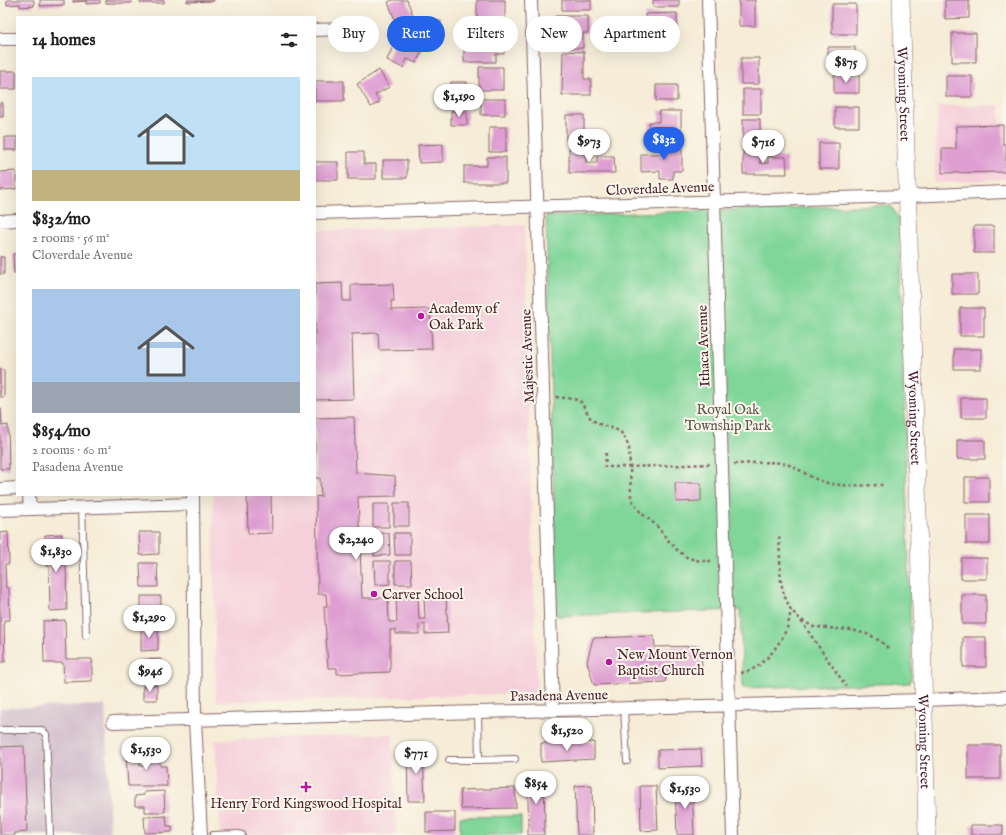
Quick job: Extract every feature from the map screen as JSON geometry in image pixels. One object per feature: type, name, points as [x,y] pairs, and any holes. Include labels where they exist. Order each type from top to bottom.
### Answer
[{"type":"street","name":"Majestic Avenue","points":[[531,0],[553,711]]},
{"type":"street","name":"Ithaca Avenue","points":[[708,0],[733,835]]},
{"type":"street","name":"Wyoming Street","points":[[902,0],[922,636],[926,835]]},
{"type":"street","points":[[316,30],[328,30]]},
{"type":"street","points":[[0,39],[16,39]]},
{"type":"street","name":"Cloverdale Avenue","points":[[316,212],[1006,192]]},
{"type":"street","points":[[0,221],[16,220]]},
{"type":"street","points":[[0,489],[16,488]]},
{"type":"street","points":[[29,496],[30,508]]},
{"type":"street","points":[[0,510],[82,507],[193,500],[195,720],[201,835]]},
{"type":"street","name":"Pasadena Avenue","points":[[113,722],[553,711],[1006,697]]},
{"type":"lane","points":[[82,507],[86,636]]},
{"type":"lane","points":[[624,709],[627,761]]},
{"type":"lane","points":[[478,712],[479,760]]},
{"type":"lane","points":[[0,730],[41,730],[46,734],[50,835]]},
{"type":"lane","points":[[449,760],[515,759]]},
{"type":"lane","points":[[213,835],[242,835]]},
{"type":"path","points":[[556,397],[574,399],[581,402],[591,419],[599,424],[620,431],[629,448],[631,496],[633,502],[641,513],[656,525],[677,550],[688,558],[701,562],[718,561]]},
{"type":"path","points":[[606,453],[605,467],[715,464]]},
{"type":"path","points":[[730,464],[775,462],[787,464],[817,480],[834,484],[883,485]]},
{"type":"path","points":[[779,537],[781,582],[784,595],[791,610],[801,620],[846,686]]},
{"type":"path","points":[[741,673],[753,669],[775,650],[787,626],[791,610]]},
{"type":"path","points":[[801,620],[814,627],[852,630],[870,635],[888,648]]},
{"type":"shaded area","points":[[1000,105],[1000,123],[1006,123],[1006,179],[934,183],[938,106]]},
{"type":"shaded area","name":"Carver School","points":[[525,225],[528,401],[537,693],[216,702],[213,496],[316,496],[316,231]]},
{"type":"shaded area","points":[[105,705],[110,835],[0,835],[0,708]]},
{"type":"shaded area","name":"Henry Ford Kingswood Hospital","points":[[393,734],[396,835],[220,835],[215,740]]},
{"type":"green space","name":"Royal Oak Township Park","points":[[884,205],[892,207],[899,221],[912,677],[910,683],[743,688],[740,610],[557,616],[546,216]]},
{"type":"green space","points":[[521,816],[521,835],[460,835],[460,817]]},
{"type":"building","points":[[7,0],[34,0],[34,6],[20,7],[20,4],[7,5]]},
{"type":"building","points":[[40,0],[64,0],[64,5],[40,6]]},
{"type":"building","points":[[73,0],[86,0],[86,1],[73,2]]},
{"type":"building","points":[[86,0],[100,0],[100,3],[86,4]]},
{"type":"building","points":[[106,0],[131,0],[131,3],[106,3]]},
{"type":"building","points":[[140,0],[164,0],[164,3],[140,3]]},
{"type":"building","points":[[187,0],[214,0],[214,1],[187,2]]},
{"type":"building","points":[[393,0],[407,0],[413,16],[393,16],[388,2]]},
{"type":"building","points":[[477,0],[505,0],[505,16],[477,16]]},
{"type":"building","points":[[562,0],[591,0],[591,10],[562,10]]},
{"type":"building","points":[[653,0],[679,0],[679,7],[653,7]]},
{"type":"building","points":[[739,0],[755,0],[755,26],[739,26]]},
{"type":"building","points":[[945,0],[969,0],[969,18],[945,19]]},
{"type":"building","points":[[832,4],[856,4],[856,34],[832,34]]},
{"type":"building","points":[[677,13],[677,16],[645,16],[645,14]]},
{"type":"building","points":[[582,16],[588,16],[588,33],[583,33],[583,48]]},
{"type":"building","points":[[952,33],[976,33],[976,62],[952,62]]},
{"type":"building","points":[[828,47],[855,47],[855,67],[828,67]]},
{"type":"building","points":[[391,52],[422,52],[416,63],[407,59],[403,68],[387,60]]},
{"type":"building","points":[[464,52],[504,52],[504,54],[496,54],[496,62],[464,62]]},
{"type":"building","points":[[563,52],[584,52],[584,79],[591,79],[591,95],[562,95]]},
{"type":"building","points":[[741,58],[759,58],[759,84],[741,84]]},
{"type":"building","points":[[479,67],[503,67],[503,90],[479,90]]},
{"type":"building","points":[[379,70],[389,87],[375,95],[380,102],[371,107],[357,84]]},
{"type":"building","points":[[0,71],[16,71],[16,89],[0,89]]},
{"type":"building","points":[[834,75],[859,75],[859,93],[834,93]]},
{"type":"building","points":[[946,76],[972,76],[972,97],[946,97]]},
{"type":"building","points":[[316,81],[344,81],[344,101],[316,101]]},
{"type":"building","points":[[451,82],[467,82],[467,95],[451,95]]},
{"type":"building","points":[[656,85],[677,85],[677,101],[656,101]]},
{"type":"building","points":[[743,89],[761,89],[761,114],[743,114]]},
{"type":"building","points":[[481,99],[505,99],[505,115],[481,115]]},
{"type":"building","points":[[0,103],[3,103],[3,117],[0,117]]},
{"type":"building","points":[[835,107],[859,107],[859,127],[835,127]]},
{"type":"building","points":[[451,111],[467,111],[467,125],[451,125]]},
{"type":"building","points":[[659,111],[681,111],[681,132],[674,132],[674,141],[649,141],[649,122],[659,122]]},
{"type":"building","points":[[566,115],[584,115],[584,140],[566,140]]},
{"type":"building","points":[[743,119],[760,119],[760,144],[743,144]]},
{"type":"building","points":[[1003,125],[1003,144],[1006,144],[1006,172],[942,173],[942,149],[956,149],[956,126]]},
{"type":"building","points":[[489,127],[506,127],[506,152],[489,152]]},
{"type":"building","points":[[5,137],[16,137],[16,150],[5,150]]},
{"type":"building","points":[[819,143],[839,143],[839,169],[819,169]]},
{"type":"building","points":[[443,144],[443,162],[419,163],[418,145]]},
{"type":"building","points":[[664,144],[682,144],[682,171],[673,171],[673,179],[660,179],[660,171],[641,172],[641,154],[664,154]]},
{"type":"building","points":[[569,148],[586,148],[586,163],[597,163],[597,156],[614,156],[615,173],[569,173]]},
{"type":"building","points":[[760,149],[760,163],[768,163],[768,157],[786,157],[787,174],[743,174],[743,150]]},
{"type":"building","points":[[348,152],[364,152],[364,164],[376,164],[376,179],[348,179]]},
{"type":"building","points":[[487,157],[506,157],[506,183],[464,183],[464,166],[487,166]]},
{"type":"building","points":[[383,160],[407,160],[407,178],[383,178]]},
{"type":"building","points":[[316,162],[338,162],[338,180],[316,180]]},
{"type":"building","points":[[16,171],[16,189],[0,190],[0,172]]},
{"type":"building","points":[[974,226],[994,226],[994,253],[974,253]]},
{"type":"building","points":[[13,254],[16,254],[16,273],[14,273]]},
{"type":"building","points":[[0,257],[4,257],[4,274],[0,274]]},
{"type":"building","points":[[952,274],[978,274],[978,294],[952,294]]},
{"type":"building","points":[[342,283],[343,301],[351,301],[351,285],[393,284],[394,301],[391,301],[391,310],[430,309],[432,349],[379,350],[378,333],[352,334],[354,399],[316,400],[316,284]]},
{"type":"building","points":[[960,308],[984,308],[984,336],[960,336]]},
{"type":"building","points":[[954,349],[981,349],[981,369],[954,369]]},
{"type":"building","points":[[0,370],[4,370],[4,397],[0,397]]},
{"type":"building","points":[[961,398],[986,398],[986,418],[961,418]]},
{"type":"building","points":[[0,408],[2,426],[8,425],[9,469],[0,469]]},
{"type":"building","points":[[354,417],[356,473],[395,476],[396,496],[358,497],[362,598],[388,598],[389,622],[397,622],[396,598],[418,597],[419,619],[425,619],[424,597],[446,596],[448,633],[425,634],[425,624],[419,625],[419,634],[396,634],[396,630],[390,630],[390,672],[337,674],[337,668],[328,668],[324,606],[327,606],[326,594],[318,594],[316,496],[321,497],[320,478],[316,478],[316,418]]},
{"type":"building","points":[[957,440],[985,440],[985,459],[957,459]]},
{"type":"building","points":[[965,477],[989,477],[989,502],[965,502]]},
{"type":"building","points":[[675,483],[701,483],[701,501],[676,502]]},
{"type":"building","points":[[247,496],[271,496],[272,533],[248,534]]},
{"type":"building","points":[[394,503],[409,503],[409,526],[394,526]]},
{"type":"building","points":[[373,504],[389,504],[389,527],[373,527]]},
{"type":"building","points":[[966,515],[990,515],[990,544],[966,544]]},
{"type":"building","points":[[8,532],[9,564],[5,564],[6,588],[9,588],[10,620],[4,620],[5,662],[0,662],[0,533]]},
{"type":"building","points":[[139,532],[159,532],[159,554],[140,555]]},
{"type":"building","points":[[374,533],[389,533],[390,555],[374,556]]},
{"type":"building","points":[[394,533],[410,533],[410,555],[395,555]]},
{"type":"building","points":[[62,534],[62,564],[66,564],[67,610],[50,611],[49,566],[46,566],[45,535]]},
{"type":"building","points":[[961,558],[987,558],[987,579],[961,579]]},
{"type":"building","points":[[374,561],[390,561],[390,584],[375,585]]},
{"type":"building","points":[[395,561],[411,561],[412,584],[395,584]]},
{"type":"building","points":[[140,563],[157,563],[158,587],[141,587]]},
{"type":"building","points":[[962,595],[986,595],[986,624],[962,624]]},
{"type":"building","points":[[141,596],[161,596],[161,618],[141,619]]},
{"type":"building","points":[[65,620],[66,659],[92,659],[92,681],[64,682],[63,663],[44,663],[43,621]]},
{"type":"building","points":[[141,627],[158,627],[158,650],[141,651]]},
{"type":"building","points":[[654,636],[655,647],[701,646],[702,670],[668,671],[665,682],[594,685],[587,662],[593,638]]},
{"type":"building","points":[[963,637],[986,637],[986,667],[963,667]]},
{"type":"building","points":[[162,659],[162,682],[142,682],[142,660]]},
{"type":"building","points":[[157,685],[157,700],[143,700],[143,686]]},
{"type":"building","points":[[594,742],[594,759],[541,762],[541,743]]},
{"type":"building","points":[[968,745],[1000,745],[1000,779],[968,779]]},
{"type":"building","points":[[24,746],[27,832],[15,833],[15,835],[0,835],[0,747]]},
{"type":"building","points":[[407,749],[423,749],[425,801],[408,801]]},
{"type":"building","points":[[701,749],[702,766],[658,768],[658,750]]},
{"type":"building","points":[[140,753],[140,766],[147,766],[146,753],[160,753],[160,766],[166,766],[167,786],[128,786],[126,754]]},
{"type":"building","points":[[544,776],[544,835],[528,835],[527,777]]},
{"type":"building","points":[[592,785],[593,835],[577,835],[575,786]]},
{"type":"building","points":[[692,785],[694,835],[677,835],[675,786]]},
{"type":"building","points":[[640,786],[656,786],[658,830],[641,831]]},
{"type":"building","points":[[515,788],[516,808],[461,809],[460,790]]},
{"type":"building","points":[[164,791],[165,812],[145,812],[145,806],[135,806],[135,796],[144,795],[144,792]]},
{"type":"building","points":[[426,812],[455,812],[455,831],[426,832]]},
{"type":"building","points":[[166,816],[167,826],[172,826],[172,832],[145,833],[144,817]]},
{"type":"building","points":[[971,825],[1003,825],[1003,835],[971,835]]},
{"type":"place","name":"Academy of Oak Park","points":[[421,316]]},
{"type":"place","name":"Carver School","points":[[374,594]]},
{"type":"place","name":"New Mount Vernon Baptist Church","points":[[609,662]]},
{"type":"place","name":"Henry Ford Kingswood Hospital","points":[[306,787]]}]
